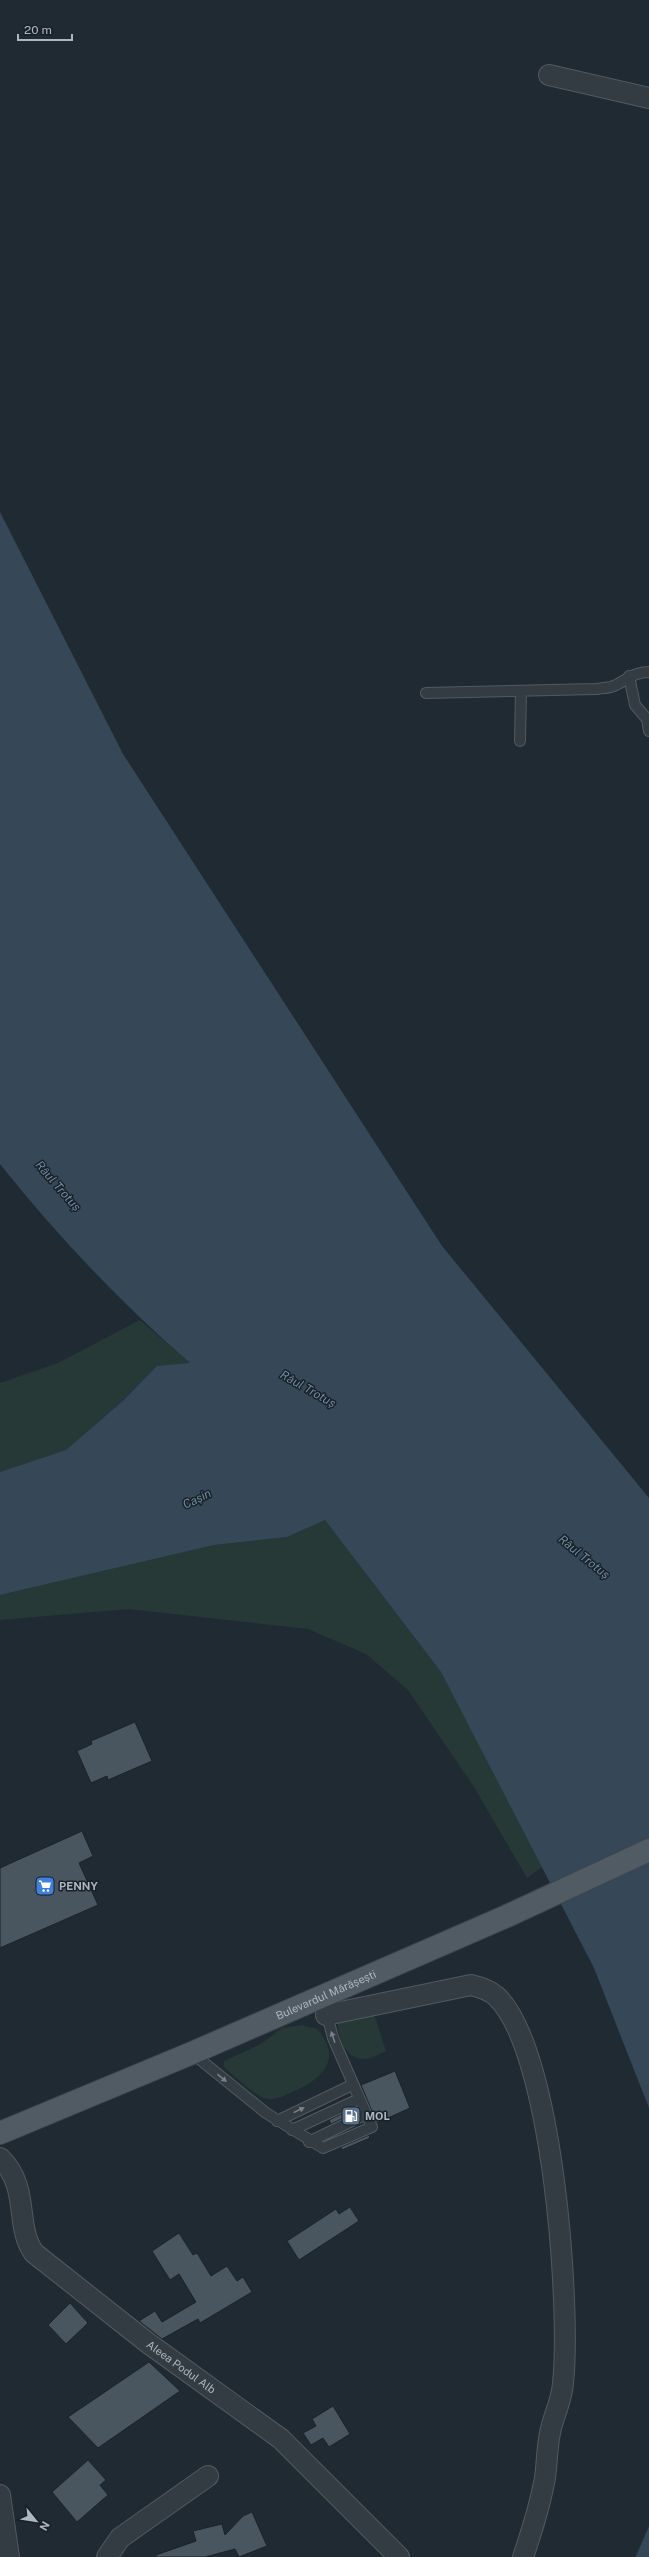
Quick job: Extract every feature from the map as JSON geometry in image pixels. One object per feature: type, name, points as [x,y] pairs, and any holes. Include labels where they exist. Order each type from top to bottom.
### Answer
[{"type":"main road","name":"Bulevardul Mărășești","points":[[3,2133],[192,2053],[325,2006],[507,1916],[649,1850]]},
{"type":"street","points":[[549,75],[649,98]]},
{"type":"street","points":[[325,2006],[471,1985],[487,1990],[502,2004],[523,2045],[534,2080],[548,2139],[562,2257],[565,2342],[563,2384],[560,2404],[550,2433],[537,2515],[523,2557]]},
{"type":"street","name":"Aleea Podul Alb","points":[[0,2158],[10,2168],[18,2185],[28,2241],[34,2253],[154,2348],[281,2439],[399,2557]]},
{"type":"street","points":[[107,2557],[120,2538],[208,2476]]},
{"type":"street","points":[[0,2495],[9,2557]]},
{"type":"lane","points":[[426,693],[597,689],[616,686],[629,676],[649,672]]},
{"type":"lane","points":[[629,676],[635,705],[647,720],[649,731]]},
{"type":"lane","points":[[520,741],[521,691]]},
{"type":"lane","points":[[192,2053],[277,2121],[309,2142],[323,2148],[372,2127],[333,2038],[325,2006]]},
{"type":"lane","points":[[277,2121],[352,2084]]},
{"type":"lane","points":[[292,2130],[359,2099]]},
{"type":"lane","points":[[309,2142],[366,2114]]},
{"type":"green space","points":[[140,1320],[191,1364],[125,1399],[66,1450],[0,1472],[0,1383],[58,1363]]},
{"type":"green space","points":[[325,1520],[441,1672],[542,1867],[527,1878],[474,1787],[408,1690],[366,1654],[308,1629],[129,1609],[0,1620],[0,1595],[214,1545],[287,1537]]},
{"type":"green space","points":[[374,2014],[386,2051],[368,2059],[356,2058],[347,2051],[341,2040],[338,2022]]},
{"type":"green space","points":[[302,2025],[317,2029],[325,2039],[329,2058],[321,2074],[304,2086],[275,2099],[263,2098],[252,2091],[224,2067],[224,2061],[261,2044],[282,2028]]},
{"type":"water","points":[[0,512],[123,754],[442,1246],[649,1498],[649,2108],[594,1968],[441,1672],[325,1520],[287,1537],[214,1545],[0,1595],[0,1472],[66,1450],[125,1399],[157,1366],[190,1363],[139,1317],[90,1268],[44,1217],[0,1164]]},
{"type":"water","points":[[649,2526],[649,2557],[635,2557],[636,2556]]},
{"type":"building","points":[[135,1722],[152,1761],[108,1780],[107,1776],[91,1783],[77,1751],[92,1744],[91,1741]]},
{"type":"building","name":"PENNY","points":[[82,1831],[93,1856],[79,1863],[98,1905],[0,1948],[0,1868]]},
{"type":"building","name":"MOL","points":[[395,2071],[410,2108],[377,2123],[361,2085]]},
{"type":"building","points":[[356,2107],[358,2111],[331,2124],[329,2120]]},
{"type":"building","points":[[369,2135],[370,2138],[342,2150],[341,2147]]},
{"type":"building","points":[[350,2207],[359,2221],[299,2260],[287,2241],[336,2209],[339,2214]]},
{"type":"building","points":[[179,2233],[193,2255],[197,2253],[211,2276],[227,2266],[237,2281],[243,2277],[252,2292],[200,2323],[198,2319],[162,2339],[139,2321],[155,2311],[162,2322],[196,2302],[179,2274],[170,2280],[152,2251]]},
{"type":"building","points":[[70,2303],[88,2323],[66,2344],[48,2325]]},
{"type":"building","points":[[149,2362],[180,2391],[98,2448],[68,2417]]},
{"type":"building","points":[[333,2406],[350,2434],[329,2447],[323,2438],[311,2445],[303,2433],[316,2426],[312,2419]]},
{"type":"building","points":[[88,2460],[106,2480],[100,2485],[108,2495],[77,2522],[52,2492]]},
{"type":"building","points":[[252,2512],[267,2546],[239,2557],[235,2549],[205,2557],[156,2557],[156,2555],[196,2541],[193,2531],[222,2524],[225,2535],[243,2516]]},
{"type":"place","name":"PENNY","points":[[45,1886]]},
{"type":"place","name":"MOL","points":[[351,2116]]},
{"type":"water label","name":"Râul Trotuș","points":[[58,1186]]},
{"type":"water label","name":"Râul Trotuș","points":[[308,1389]]},
{"type":"water label","name":"Cașin","points":[[197,1499]]},
{"type":"water label","name":"Râul Trotuș","points":[[584,1557]]}]
